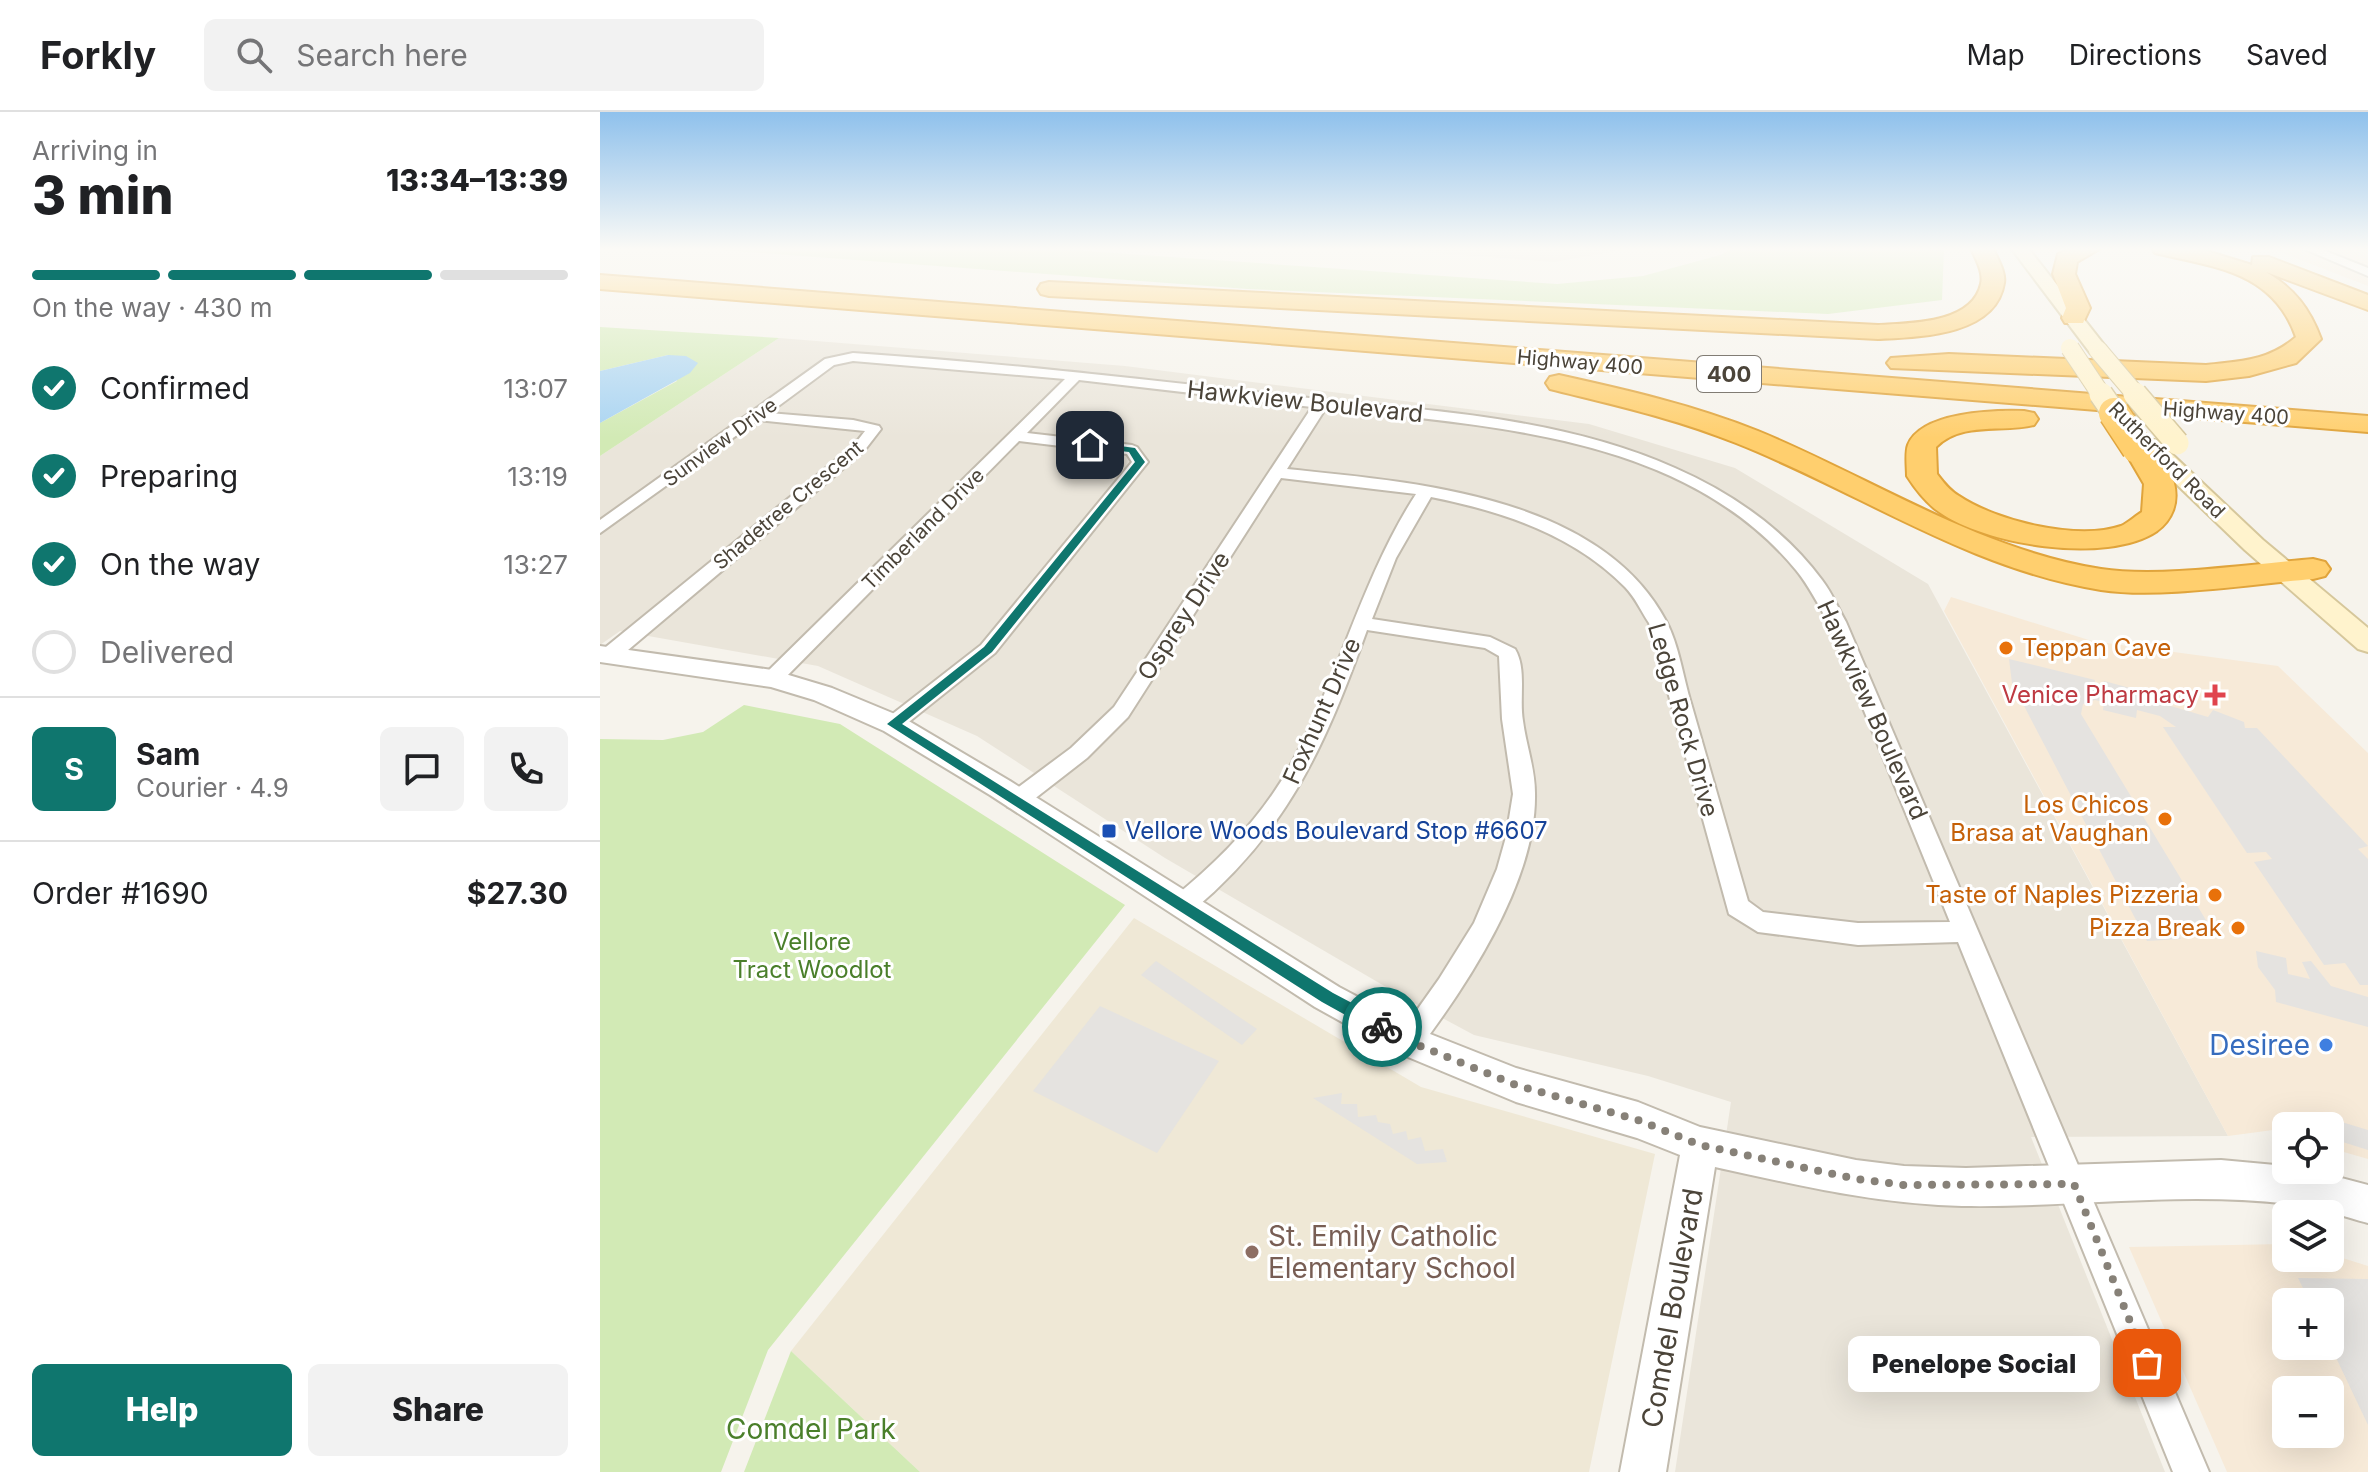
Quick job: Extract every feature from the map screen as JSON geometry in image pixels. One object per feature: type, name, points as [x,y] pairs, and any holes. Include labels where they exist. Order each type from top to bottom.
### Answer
[{"type":"highway","name":"Highway 400","points":[[981,311],[2368,425]]},
{"type":"highway","name":"Highway 400","points":[[1224,311],[2368,404]]},
{"type":"highway","points":[[1457,311],[1892,332],[1942,325],[1972,311]]},
{"type":"highway","points":[[2065,323],[2075,311]]},
{"type":"highway","points":[[1881,363],[1949,362],[2206,373],[2249,368],[2287,358],[2309,339],[2305,320],[2299,311]]},
{"type":"highway","points":[[1091,320],[1123,331],[1558,383],[1646,402],[1747,437],[1998,551],[2041,566],[2103,580],[2158,581],[2300,571]]},
{"type":"highway","points":[[2114,413],[2143,447],[2159,485],[2161,506],[2155,518],[2143,528],[2102,540],[2065,540],[2029,535],[1997,527],[1961,511],[1937,493],[1922,476],[1918,457],[1923,444],[1936,433],[1980,421],[2033,419],[2256,429],[2368,425]]},
{"type":"main road","name":"Rutherford Road","points":[[2058,311],[2065,323],[2098,350],[2177,443],[2256,520],[2368,643]]},
{"type":"main road","name":"Rutherford Road","points":[[2065,323],[2070,348],[2114,413]]},
{"type":"main road","name":"Rutherford Road","points":[[2143,447],[2300,571],[2368,615]]},
{"type":"street","name":"Hawkview Boulevard","points":[[841,358],[867,357],[1426,415],[1584,441],[1648,462],[1678,476],[1707,491],[1765,532],[1816,584],[1837,622],[2074,1184],[2191,1472]]},
{"type":"street","name":"Sunview Drive","points":[[600,528],[830,362],[841,358]]},
{"type":"street","name":"Timberland Drive","points":[[772,679],[1074,378]]},
{"type":"street","name":"Osprey Drive","points":[[1016,801],[1079,753],[1121,712],[1321,404]]},
{"type":"street","name":"Shadetree Crescent","points":[[604,655],[859,448],[874,429],[853,424],[757,416]]},
{"type":"street","points":[[893,724],[988,649],[1140,462],[1132,450],[1016,436]]},
{"type":"street","name":"Ledge Rock Drive","points":[[1278,473],[1463,498],[1530,519],[1593,551],[1631,583],[1658,623],[1738,907],[1758,922],[1828,931],[1931,934],[1966,931]]},
{"type":"street","name":"Foxhunt Drive","points":[[1182,905],[1206,886],[1288,790],[1307,753],[1400,532],[1425,493]]},
{"type":"street","points":[[1361,623],[1490,643],[1508,653],[1512,665],[1509,689],[1524,801],[1502,891],[1480,938],[1408,1041]]},
{"type":"street","points":[[604,655],[772,679],[844,701],[893,724],[1000,788],[1327,997],[1408,1041],[1516,1085],[1638,1120],[1700,1145],[1856,1179],[1904,1185],[2221,1179],[2300,1186],[2368,1204]]},
{"type":"street","name":"Comdel Boulevard","points":[[1643,1472],[1700,1145]]},
{"type":"shaded area","points":[[779,338],[1125,366],[1589,424],[1735,468],[1928,584],[2228,1136],[2031,1137],[2165,1472],[1675,1472],[1731,1102],[1648,1076],[1474,1035],[1165,858],[977,736],[818,666],[620,631],[600,645],[600,456]]},
{"type":"shaded area","points":[[1951,597],[2092,641],[2278,666],[2368,753],[2368,1159],[2344,1152],[2344,1112],[2272,1112],[2272,1130],[2228,1136],[1944,611]]},
{"type":"shaded area","points":[[2009,659],[2095,680],[2094,688],[2103,690],[2104,681],[2164,697],[2164,704],[2208,717],[2213,710],[2244,722],[2245,728],[2257,728],[2368,846],[2358,849],[2368,859],[2368,985],[2360,985],[2345,963],[2324,965],[2254,862],[2272,859],[2266,852],[2247,853],[2163,727],[2176,727],[2160,716],[2137,710],[2136,718],[2103,710],[2104,702],[2095,700],[2083,704],[2081,714],[2215,935],[2177,930],[2181,939],[2147,941],[2012,683]]},
{"type":"shaded area","name":"St. Emily Catholic Elementary School","points":[[1134,918],[1421,1087],[1655,1154],[1589,1472],[920,1472],[791,1351]]},
{"type":"shaded area","points":[[2256,951],[2286,958],[2288,974],[2310,979],[2302,962],[2311,961],[2331,986],[2368,997],[2368,1027],[2276,1002],[2275,990],[2258,967]]},
{"type":"shaded area","points":[[1156,961],[1257,1029],[1242,1045],[1141,975]]},
{"type":"shaded area","points":[[1100,1006],[1219,1061],[1157,1153],[1033,1091]]},
{"type":"shaded area","points":[[1342,1093],[1341,1104],[1357,1104],[1358,1117],[1376,1115],[1378,1122],[1390,1124],[1393,1134],[1406,1131],[1408,1140],[1421,1137],[1425,1151],[1443,1149],[1447,1162],[1417,1164],[1313,1098]]},
{"type":"shaded area","points":[[2344,1123],[2368,1130],[2368,1150],[2344,1142]]},
{"type":"shaded area","points":[[2272,1244],[2272,1272],[2344,1272],[2344,1258],[2368,1266],[2368,1472],[2227,1472],[2129,1247]]},
{"type":"shaded area","points":[[2298,1278],[2368,1279],[2368,1425],[2337,1360],[2344,1360],[2344,1288],[2303,1288]]},
{"type":"green space","points":[[1769,311],[1849,311],[1828,314]]},
{"type":"green space","points":[[600,327],[779,338],[600,456],[600,423],[677,381],[668,355],[600,371]]},
{"type":"green space","name":"Vellore Tract Woodlot","points":[[744,705],[840,724],[1125,905],[768,1350],[721,1472],[600,1472],[600,739],[663,740],[703,732]]},
{"type":"green space","name":"Comdel Park","points":[[791,1351],[920,1472],[744,1472]]},
{"type":"water","points":[[668,355],[686,356],[698,363],[690,373],[600,423],[600,371]]},
{"type":"way so far","points":[[1382,1027],[1408,1041],[1516,1085],[1638,1120],[1700,1145],[1856,1179],[1904,1185],[2074,1184],[2147,1363]]},
{"type":"place","name":"Teppan Cave","points":[[2006,648]]},
{"type":"place","name":"Venice Pharmacy","points":[[2215,695]]},
{"type":"place","name":"Los Chicos Brasa at Vaughan","points":[[2165,819]]},
{"type":"place","name":"Vellore Woods Boulevard Stop #6607","points":[[1109,831]]},
{"type":"place","name":"Taste of Naples Pizzeria","points":[[2215,895]]},
{"type":"place","name":"Pizza Break","points":[[2238,928]]},
{"type":"place","name":"Desiree","points":[[2326,1045]]},
{"type":"place","name":"St. Emily Catholic Elementary School","points":[[1252,1252]]},
{"type":"place","name":"Penelope Social","points":[[2147,1363]]},
{"type":"route","points":[[1090,445],[1132,450],[1140,462],[1006,630],[988,649],[893,724],[1000,788],[1327,997],[1382,1027]]}]
